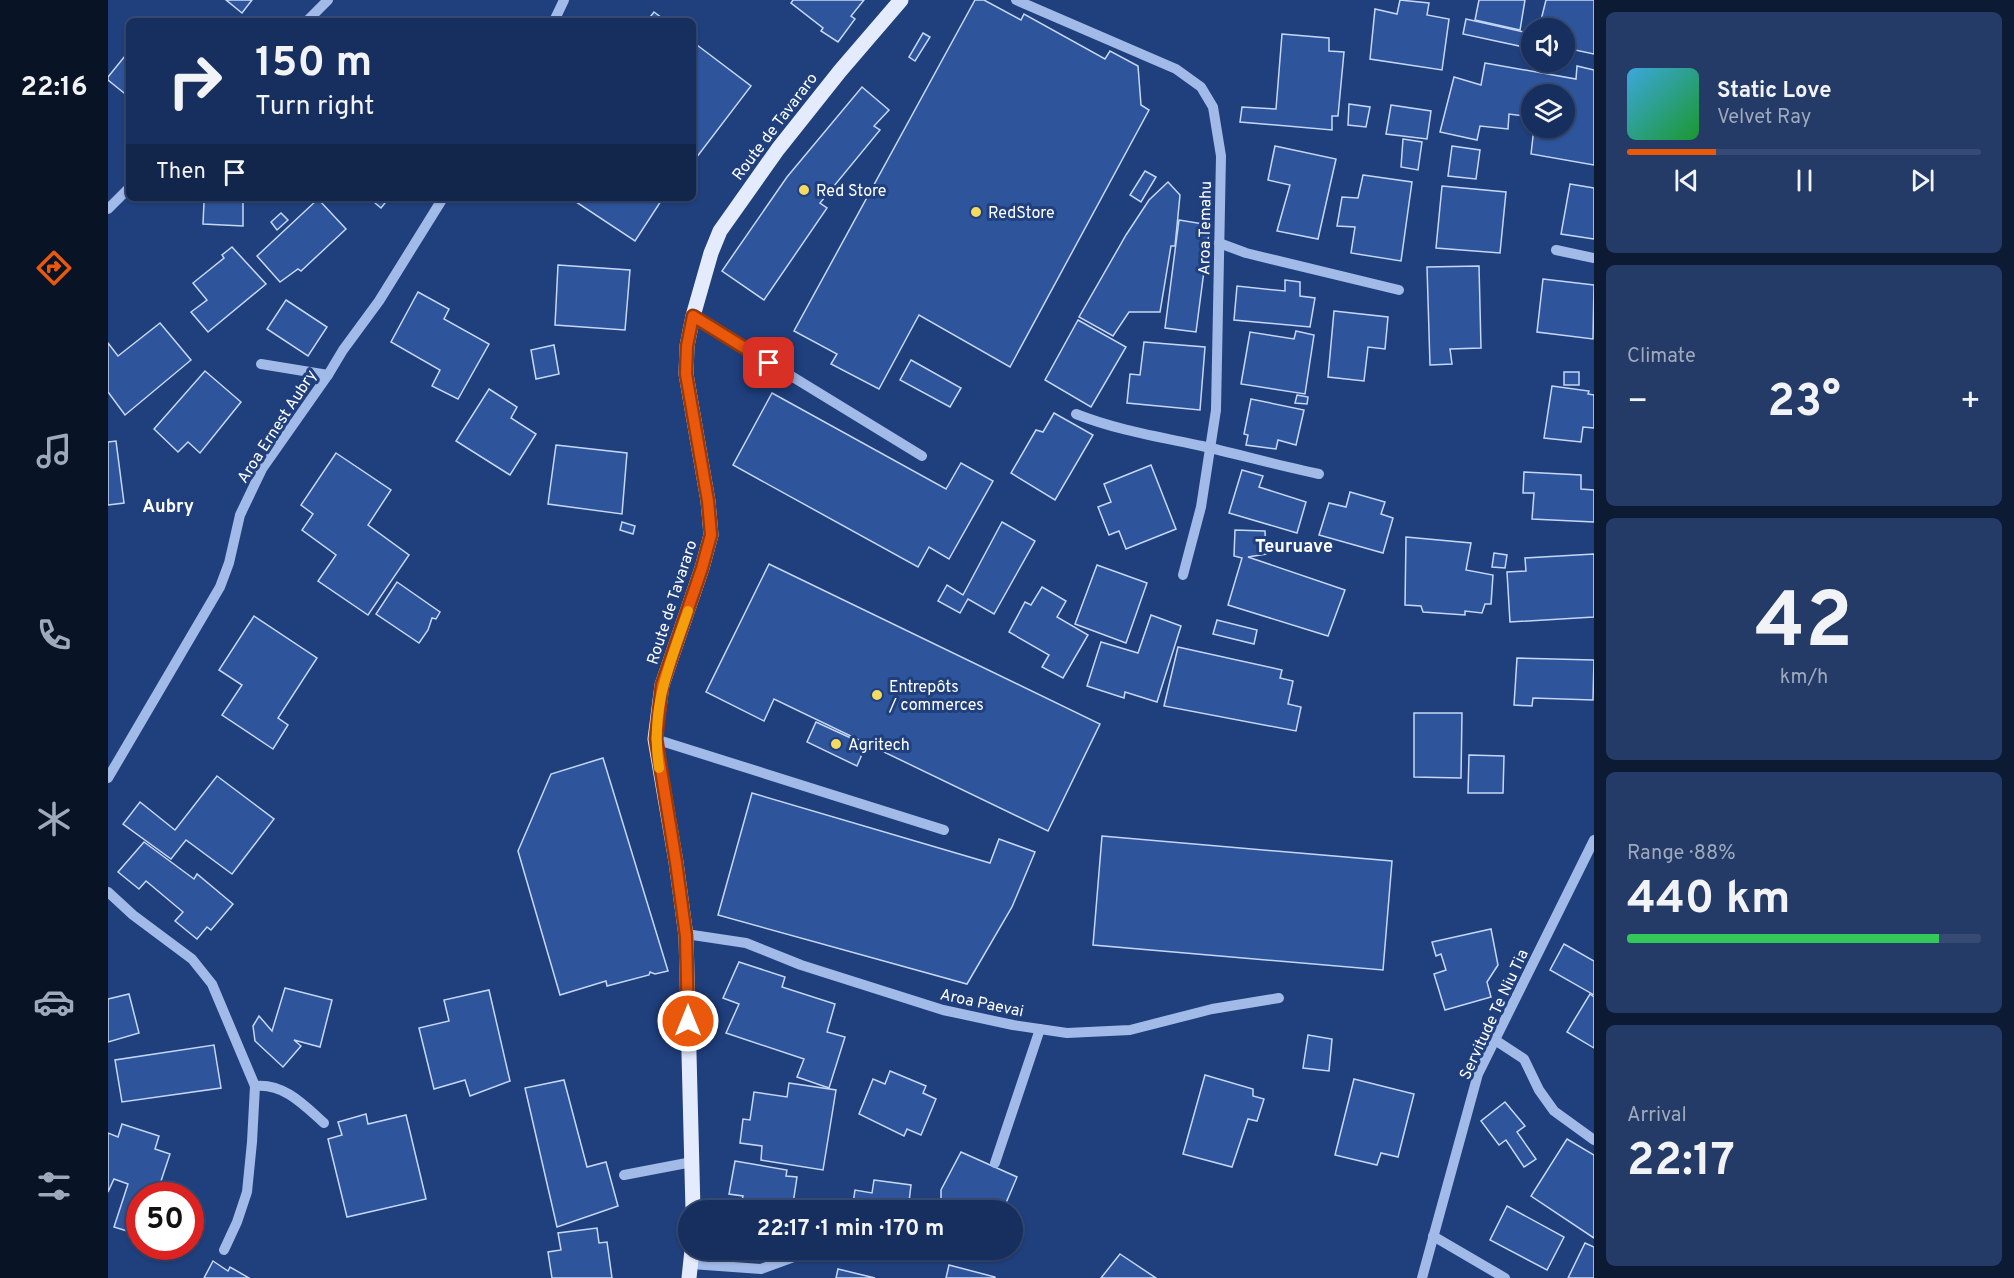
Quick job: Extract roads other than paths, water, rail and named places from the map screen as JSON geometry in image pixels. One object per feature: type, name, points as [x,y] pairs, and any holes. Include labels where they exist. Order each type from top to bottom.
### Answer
[{"type":"main road","name":"Route de Tavararo","points":[[693,1200],[686,934],[656,739],[662,685],[711,535],[708,501],[686,374],[687,346],[711,253],[720,231],[778,149],[840,71],[901,0]]},
{"type":"street","points":[[310,18],[328,0]]},
{"type":"street","points":[[555,18],[564,0]]},
{"type":"street","name":"Aroa Temahu","points":[[1016,0],[1176,69],[1201,87],[1213,107],[1221,156],[1216,410],[1201,507],[1183,575]]},
{"type":"street","points":[[108,209],[126,191]]},
{"type":"street","name":"Aroa Ernest Aubry","points":[[108,778],[220,587],[229,563],[240,515],[252,486],[328,375],[342,350],[379,301],[441,201]]},
{"type":"street","points":[[1219,243],[1246,253],[1399,290]]},
{"type":"street","points":[[1556,250],[1594,258]]},
{"type":"street","points":[[693,316],[922,456]]},
{"type":"street","points":[[261,364],[328,375]]},
{"type":"street","points":[[1076,414],[1099,423],[1319,474]]},
{"type":"street","points":[[656,739],[944,830]]},
{"type":"street","name":"Servitude Te Niu Tia","points":[[1422,1278],[1478,1074],[1594,840]]},
{"type":"street","points":[[108,892],[133,915],[192,959],[212,984],[255,1086],[247,1192],[224,1250]]},
{"type":"street","name":"Aroa Paevai","points":[[686,934],[746,944],[801,965],[943,1010],[1067,1033],[1130,1029],[1212,1009],[1279,998]]},
{"type":"street","points":[[995,1163],[1040,1029]]},
{"type":"street","points":[[1495,1040],[1524,1059],[1539,1090],[1554,1111],[1594,1140]]},
{"type":"street","points":[[255,1086],[267,1085],[283,1090],[324,1124]]},
{"type":"street","points":[[624,1175],[692,1162]]},
{"type":"street","points":[[1433,1236],[1505,1278]]},
{"type":"street","points":[[690,1264],[760,1269],[785,1260]]},
{"type":"place","name":"Red Store","points":[[804,190]]},
{"type":"place","name":"RedStore","points":[[976,212]]},
{"type":"place","name":"Entrepôts / commerces","points":[[877,695]]},
{"type":"place","name":"Agritech","points":[[836,744]]},
{"type":"district","name":"Aubry","points":[[168,506]]},
{"type":"district","name":"Teuruave","points":[[1294,546]]}]
